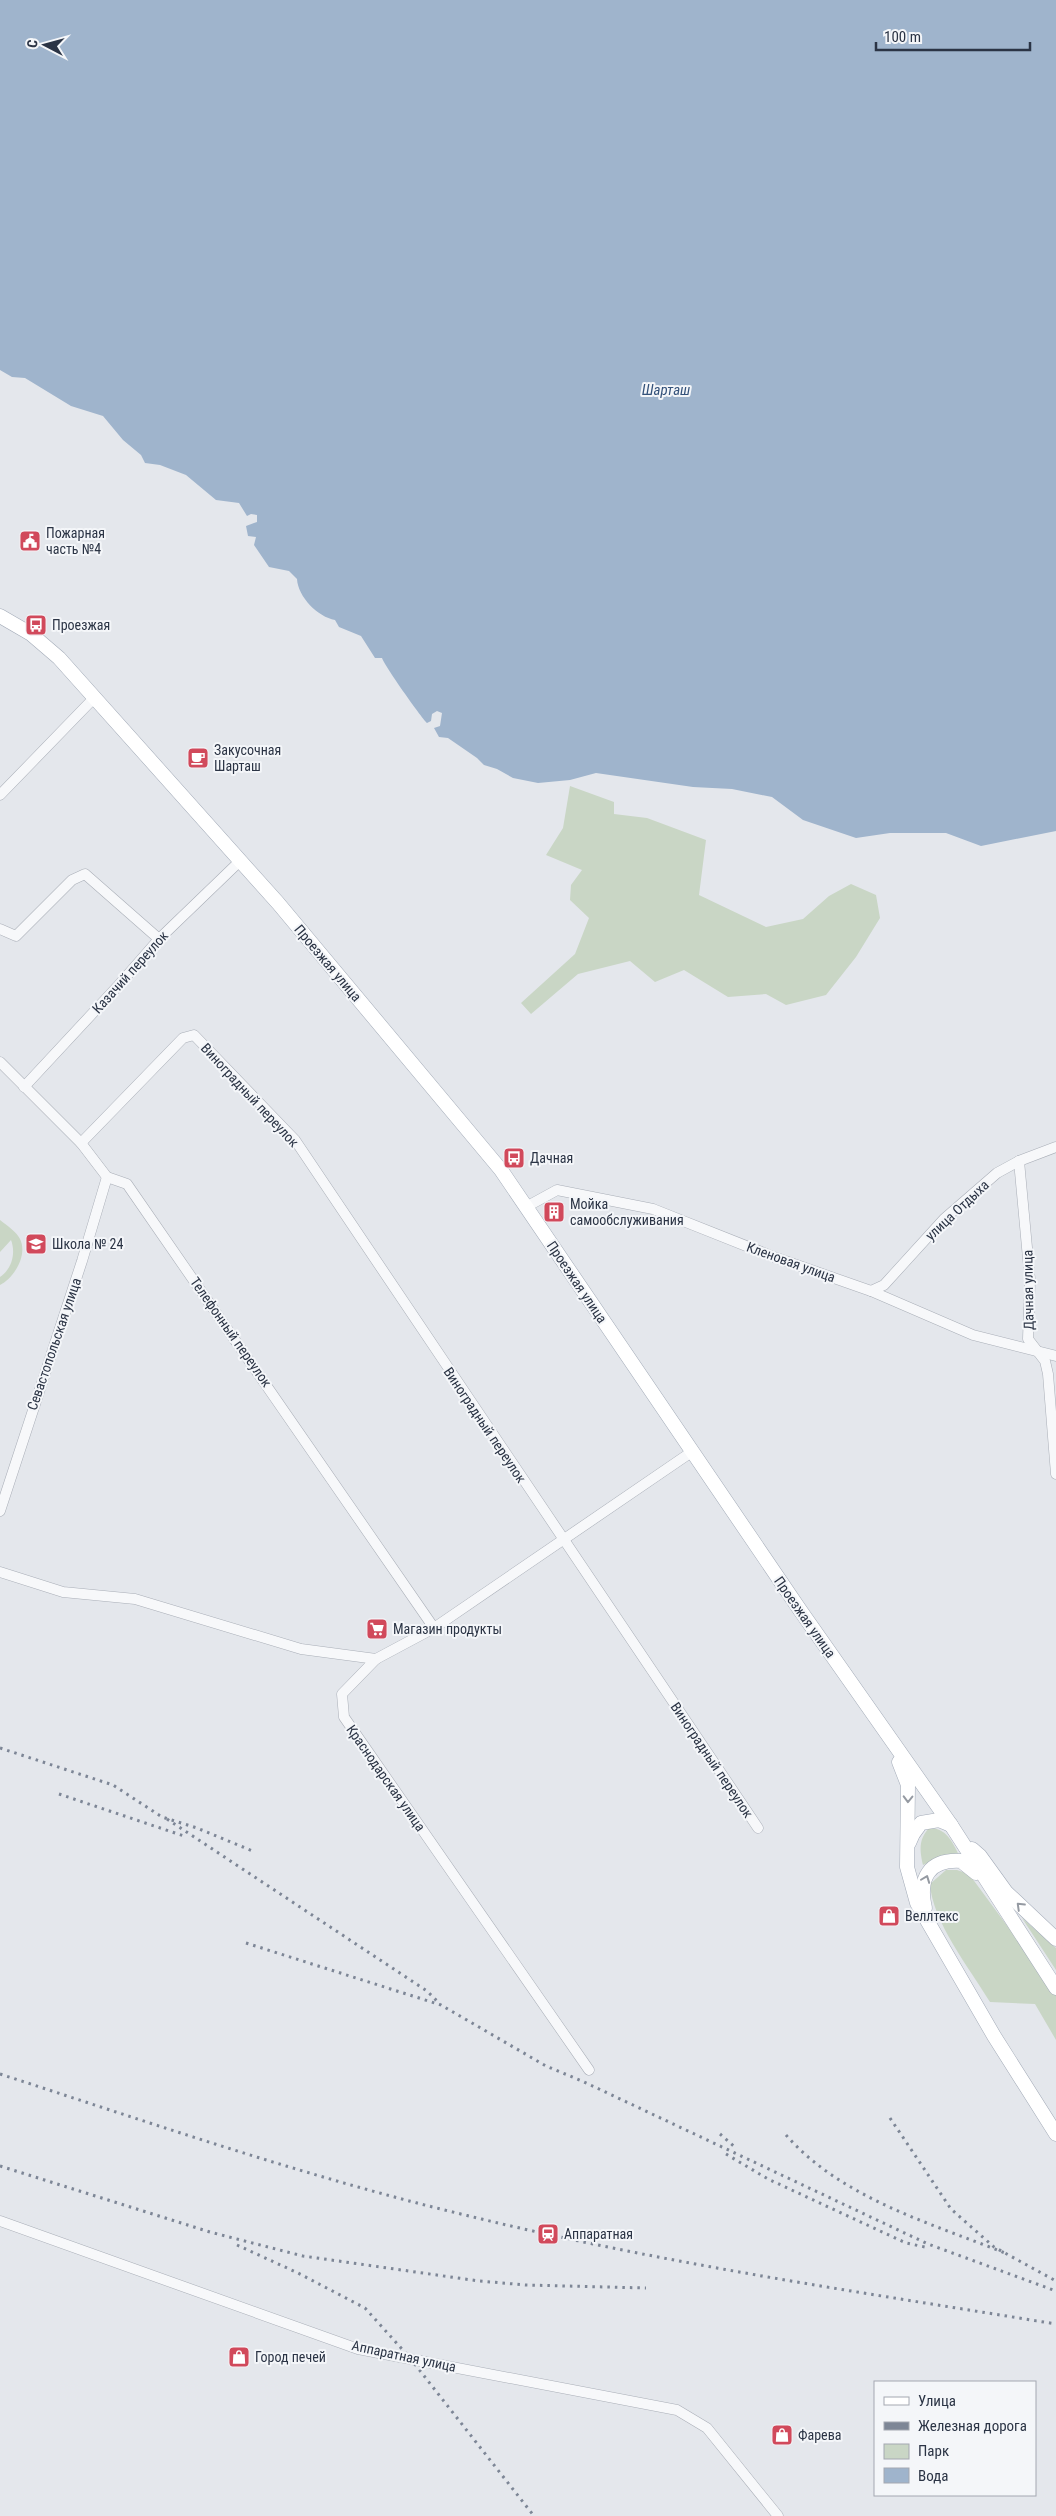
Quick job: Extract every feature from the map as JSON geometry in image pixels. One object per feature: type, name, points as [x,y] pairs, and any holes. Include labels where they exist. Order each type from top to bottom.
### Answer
[{"type":"main road","name":"Проезжая улица","points":[[0,616],[32,634],[59,658],[240,861],[430,1083],[501,1170],[888,1737],[951,1825],[992,1892],[1056,1988]]},
{"type":"main road","points":[[888,1737],[908,1784],[906,1849],[908,1876],[918,1903],[994,2036],[1056,2134]]},
{"type":"main road","points":[[906,1849],[921,1823],[939,1820],[951,1825]]},
{"type":"main road","points":[[959,1838],[980,1856],[1006,1892],[1056,1939]]},
{"type":"main road","points":[[930,1926],[924,1903],[923,1884],[927,1873],[934,1866],[947,1862],[961,1861],[976,1872],[992,1892]]},
{"type":"street","points":[[0,795],[94,698]]},
{"type":"street","name":"Казачий переулок","points":[[24,1087],[159,939],[240,861]]},
{"type":"street","points":[[0,929],[16,936],[72,880],[85,874],[159,939]]},
{"type":"street","name":"Виноградный переулок","points":[[82,1143],[182,1038],[194,1035],[295,1140],[561,1539],[758,1828]]},
{"type":"street","name":"Телефонный переулок","points":[[0,1062],[82,1143],[107,1177],[127,1184],[434,1628]]},
{"type":"street","name":"улица Отдыха","points":[[871,1291],[884,1285],[944,1219],[997,1173],[1019,1161],[1056,1147]]},
{"type":"street","name":"Дачная улица","points":[[1019,1161],[1030,1280],[1028,1339],[1045,1361],[1048,1374],[1056,1474]]},
{"type":"street","name":"Севастопольская улица","points":[[0,1511],[82,1261],[107,1177]]},
{"type":"street","name":"Кленовая улица","points":[[526,1206],[557,1190],[653,1209],[774,1257],[871,1291],[973,1335],[1056,1356]]},
{"type":"street","name":"Краснодарская улица","points":[[589,2070],[344,1717],[342,1694],[376,1659],[434,1628],[561,1539],[692,1451]]},
{"type":"street","points":[[0,1572],[63,1592],[135,1599],[301,1649],[376,1659]]},
{"type":"street","name":"Аппаратная улица","points":[[0,2222],[358,2349],[677,2410],[707,2428],[778,2516]]},
{"type":"green space","points":[[570,786],[614,802],[614,814],[647,818],[706,840],[699,895],[766,927],[803,919],[829,896],[851,884],[876,895],[880,918],[856,957],[826,995],[786,1005],[766,994],[728,997],[684,970],[655,982],[630,961],[578,974],[531,1014],[521,1003],[575,954],[589,918],[570,900],[571,885],[582,870],[546,855],[563,828]]},
{"type":"green space","points":[[0,1220],[19,1236],[22,1252],[15,1272],[0,1285],[0,1277],[10,1265],[13,1250],[11,1240],[0,1252]]},
{"type":"green space","points":[[929,1828],[940,1830],[948,1836],[959,1855],[942,1856],[923,1865],[921,1841]]},
{"type":"green space","points":[[946,1870],[957,1870],[969,1874],[1056,1992],[1056,2040],[1035,2004],[990,2002],[953,1945],[937,1913],[930,1884]]},
{"type":"green space","points":[[1022,1918],[1056,1948],[1056,1970]]},
{"type":"water","name":"Шарташ","points":[[0,0],[1056,0],[1056,831],[981,846],[946,833],[890,833],[856,838],[803,820],[772,797],[732,789],[693,787],[596,773],[570,780],[538,783],[513,778],[497,769],[484,765],[448,738],[439,737],[434,728],[440,726],[442,713],[437,711],[432,714],[431,721],[427,723],[403,691],[382,658],[375,658],[361,636],[339,627],[335,620],[322,615],[310,605],[301,593],[297,579],[289,571],[269,567],[254,545],[256,537],[248,536],[246,526],[257,522],[257,515],[251,514],[247,516],[239,503],[216,500],[186,475],[160,465],[145,463],[141,455],[123,440],[103,416],[71,406],[25,378],[12,377],[0,370]]},
{"type":"railway","points":[[0,1748],[113,1785],[162,1817],[197,1828],[255,1852]]},
{"type":"railway","points":[[59,1794],[184,1836]]},
{"type":"railway","points":[[167,1819],[427,1991],[440,2004]]},
{"type":"railway","points":[[246,1943],[441,2005],[546,2066],[582,2081],[928,2244],[1056,2291]]},
{"type":"railway","points":[[0,2074],[289,2167],[465,2215],[611,2248],[759,2276],[1056,2324]]},
{"type":"railway","points":[[890,2118],[951,2209],[994,2247],[1056,2281]]},
{"type":"railway","points":[[720,2134],[736,2148]]},
{"type":"railway","points":[[786,2135],[808,2157],[833,2176],[860,2192],[917,2219],[1005,2253]]},
{"type":"railway","points":[[726,2154],[768,2179],[906,2243],[925,2247]]},
{"type":"railway","points":[[0,2166],[210,2232],[303,2256],[479,2281],[526,2285],[646,2288]]},
{"type":"railway","points":[[237,2245],[298,2273],[365,2308],[410,2358],[534,2516]]},
{"type":"place","name":"Пожарная часть №4","points":[[30,541]]},
{"type":"place","name":"Проезжая","points":[[36,625]]},
{"type":"place","name":"Закусочная Шарташ","points":[[198,758]]},
{"type":"place","name":"Дачная","points":[[514,1158]]},
{"type":"place","name":"Мойка самообслуживания","points":[[554,1212]]},
{"type":"place","name":"Школа № 24","points":[[36,1244]]},
{"type":"place","name":"Магазин продукты","points":[[377,1629]]},
{"type":"place","name":"Веллтекс","points":[[889,1916]]},
{"type":"place","name":"Аппаратная","points":[[548,2234]]},
{"type":"place","name":"Город печей","points":[[239,2357]]},
{"type":"place","name":"Фарева","points":[[782,2435]]}]
